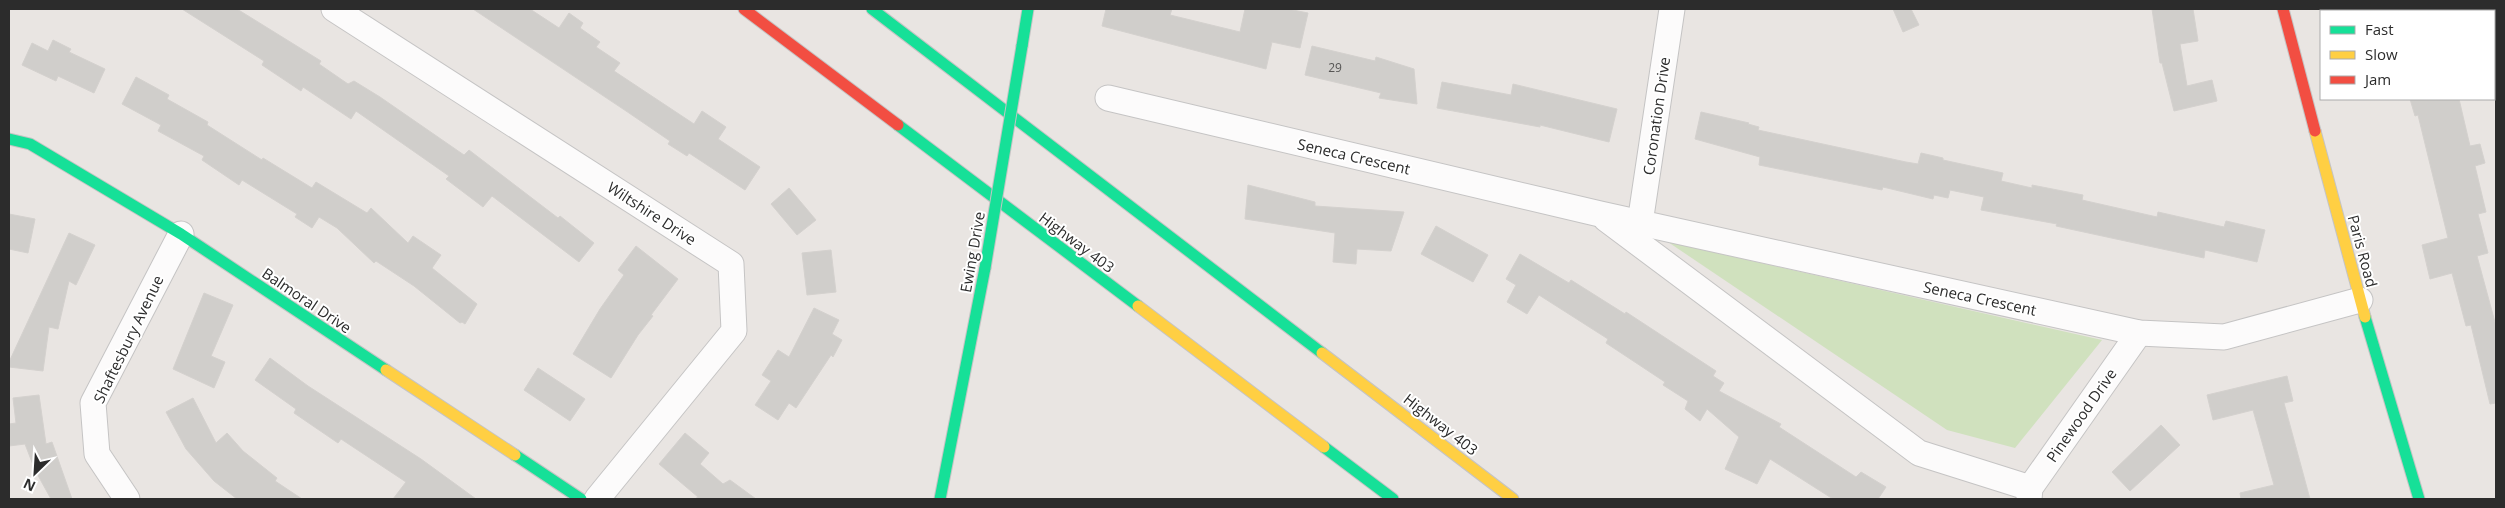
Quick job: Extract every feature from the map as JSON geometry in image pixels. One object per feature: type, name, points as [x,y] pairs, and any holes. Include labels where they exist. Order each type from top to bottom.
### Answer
[{"type":"main road","name":"Highway 403","points":[[744,9],[1393,499]]},
{"type":"main road","name":"Highway 403","points":[[872,9],[1425,429],[1513,499]]},
{"type":"main road","name":"Ewing Drive","points":[[940,499],[985,268],[1028,9]]},
{"type":"main road","name":"Paris Road","points":[[2283,9],[2360,300],[2419,499]]},
{"type":"main road","name":"Balmoral Drive","points":[[9,140],[30,144],[181,234],[581,499]]},
{"type":"street","name":"Wiltshire Drive","points":[[334,9],[731,264],[734,331],[597,499]]},
{"type":"street","name":"Coronation Drive","points":[[1640,223],[1672,9]]},
{"type":"street","name":"Seneca Crescent","points":[[1108,98],[1600,214],[2139,333],[2224,337],[2360,300]]},
{"type":"street","name":"Seneca Crescent","points":[[1600,214],[1919,453],[2029,494]]},
{"type":"street","name":"Shaftesbury Avenue","points":[[127,499],[97,454],[93,403],[181,234]]},
{"type":"street","name":"Pinewood Drive","points":[[2029,494],[2139,333]]},
{"type":"green space","points":[[1668,242],[2102,340],[2015,448],[1947,430]]},
{"type":"building","points":[[182,9],[237,9],[321,61],[319,64],[348,84],[354,81],[380,97],[464,155],[469,150],[594,243],[579,262],[492,196],[483,207],[446,179],[449,176],[356,111],[351,119],[303,87],[301,91],[262,65],[264,61]]},
{"type":"building","points":[[473,9],[530,9],[559,28],[569,13],[583,23],[580,28],[600,42],[596,47],[620,63],[614,71],[694,124],[702,111],[726,127],[718,139],[760,167],[745,190],[689,153],[687,156],[668,144],[670,141]]},
{"type":"building","points":[[1106,9],[1172,9],[1170,15],[1240,32],[1245,9],[1288,9],[1308,13],[1300,48],[1272,42],[1266,69],[1102,26]]},
{"type":"building","points":[[1893,9],[1911,9],[1919,25],[1903,32]]},
{"type":"building","points":[[2152,9],[2193,9],[2198,41],[2180,44],[2187,86],[2212,80],[2217,101],[2174,111],[2162,63],[2160,63]]},
{"type":"building","points":[[53,40],[71,49],[69,52],[105,69],[94,93],[58,76],[56,81],[22,65],[32,43],[48,51]]},
{"type":"building","points":[[1312,46],[1375,61],[1376,57],[1414,69],[1417,104],[1379,98],[1381,93],[1305,75]]},
{"type":"building","points":[[136,77],[169,95],[167,99],[208,122],[207,125],[262,160],[263,158],[312,188],[316,182],[367,213],[371,208],[408,243],[413,236],[441,255],[432,268],[477,304],[465,324],[460,323],[414,286],[376,261],[374,263],[337,228],[319,217],[312,228],[295,217],[297,214],[242,180],[239,185],[202,160],[204,156],[158,131],[161,125],[122,104]]},
{"type":"building","points":[[1442,82],[1511,95],[1513,84],[1617,109],[1609,142],[1540,125],[1540,127],[1437,108]]},
{"type":"building","points":[[2410,100],[2459,100],[2470,146],[2480,144],[2485,163],[2475,166],[2486,212],[2478,214],[2488,253],[2477,256],[2496,326],[2496,403],[2490,404],[2471,325],[2466,326],[2452,273],[2430,279],[2422,245],[2448,238],[2418,115],[2415,116]]},
{"type":"building","points":[[1701,112],[1749,123],[1759,127],[1758,130],[1906,162],[1918,164],[1921,153],[1943,158],[1943,160],[2003,173],[2001,181],[2032,188],[2032,185],[2083,195],[2082,200],[2157,217],[2158,212],[2224,227],[2226,221],[2265,230],[2257,262],[2205,250],[2204,258],[2056,226],[2057,224],[1981,210],[1984,197],[1950,190],[1948,198],[1934,195],[1933,199],[1883,187],[1882,190],[1759,165],[1760,157],[1695,139]]},
{"type":"building","points":[[1248,185],[1315,202],[1315,206],[1404,212],[1391,251],[1357,249],[1356,264],[1333,262],[1335,233],[1245,219]]},
{"type":"building","points":[[789,188],[816,220],[797,235],[771,204]]},
{"type":"building","points":[[9,214],[35,219],[28,253],[9,249]]},
{"type":"building","points":[[1436,226],[1488,255],[1473,282],[1421,254]]},
{"type":"building","points":[[69,233],[95,245],[76,285],[69,281],[58,329],[49,327],[43,371],[9,367],[9,362]]},
{"type":"building","points":[[636,246],[678,279],[651,315],[653,316],[638,335],[611,378],[573,354],[600,309],[624,275],[618,270]]},
{"type":"building","points":[[831,250],[836,292],[807,295],[802,253]]},
{"type":"building","points":[[1520,254],[1569,283],[1571,280],[1625,314],[1626,312],[1716,371],[1713,376],[1724,383],[1719,391],[1781,424],[1779,427],[1856,477],[1861,472],[1886,487],[1878,499],[1833,499],[1770,459],[1757,484],[1725,469],[1739,437],[1707,409],[1700,421],[1685,409],[1688,401],[1663,385],[1665,382],[1606,343],[1608,339],[1539,295],[1527,314],[1507,302],[1516,285],[1506,279]]},
{"type":"building","points":[[204,293],[233,305],[211,356],[225,362],[214,388],[173,369]]},
{"type":"building","points":[[814,308],[839,320],[832,334],[842,340],[833,357],[831,355],[796,408],[789,403],[778,420],[755,405],[771,381],[762,375],[778,350],[789,357]]},
{"type":"building","points":[[270,358],[308,386],[421,459],[476,499],[393,499],[406,482],[341,439],[338,443],[294,413],[296,409],[255,380]]},
{"type":"building","points":[[538,368],[585,399],[570,421],[524,390]]},
{"type":"building","points":[[2287,376],[2293,401],[2284,403],[2310,499],[2241,499],[2240,493],[2274,485],[2253,410],[2213,420],[2207,395]]},
{"type":"building","points":[[39,395],[46,444],[52,442],[72,499],[51,499],[35,470],[25,444],[9,446],[9,424],[16,423],[13,398]]},
{"type":"building","points":[[193,398],[216,443],[227,433],[243,451],[277,478],[275,481],[302,499],[237,499],[214,481],[186,449],[166,412]]},
{"type":"building","points":[[2161,425],[2180,445],[2130,491],[2112,472]]},
{"type":"building","points":[[685,433],[709,453],[700,464],[723,484],[730,480],[756,499],[695,499],[698,497],[659,464]]},
{"type":"traffic: fast","points":[[872,9],[1322,353]]},
{"type":"traffic: fast","points":[[1022,46],[1028,9]]},
{"type":"traffic: fast","points":[[985,268],[1022,46]]},
{"type":"traffic: fast","points":[[898,125],[1138,306]]},
{"type":"traffic: fast","points":[[9,139],[30,144],[181,234],[386,370]]},
{"type":"traffic: fast","points":[[940,499],[985,268]]},
{"type":"traffic: fast","points":[[2365,317],[2419,499]]},
{"type":"traffic: fast","points":[[1324,447],[1393,499]]},
{"type":"traffic: fast","points":[[515,455],[581,499]]},
{"type":"traffic: slow","points":[[2315,131],[2365,317]]},
{"type":"traffic: slow","points":[[1138,306],[1324,447]]},
{"type":"traffic: slow","points":[[1322,353],[1513,499]]},
{"type":"traffic: slow","points":[[386,370],[515,455]]},
{"type":"traffic: jam","points":[[744,9],[898,125]]},
{"type":"traffic: jam","points":[[2283,9],[2315,131]]}]
